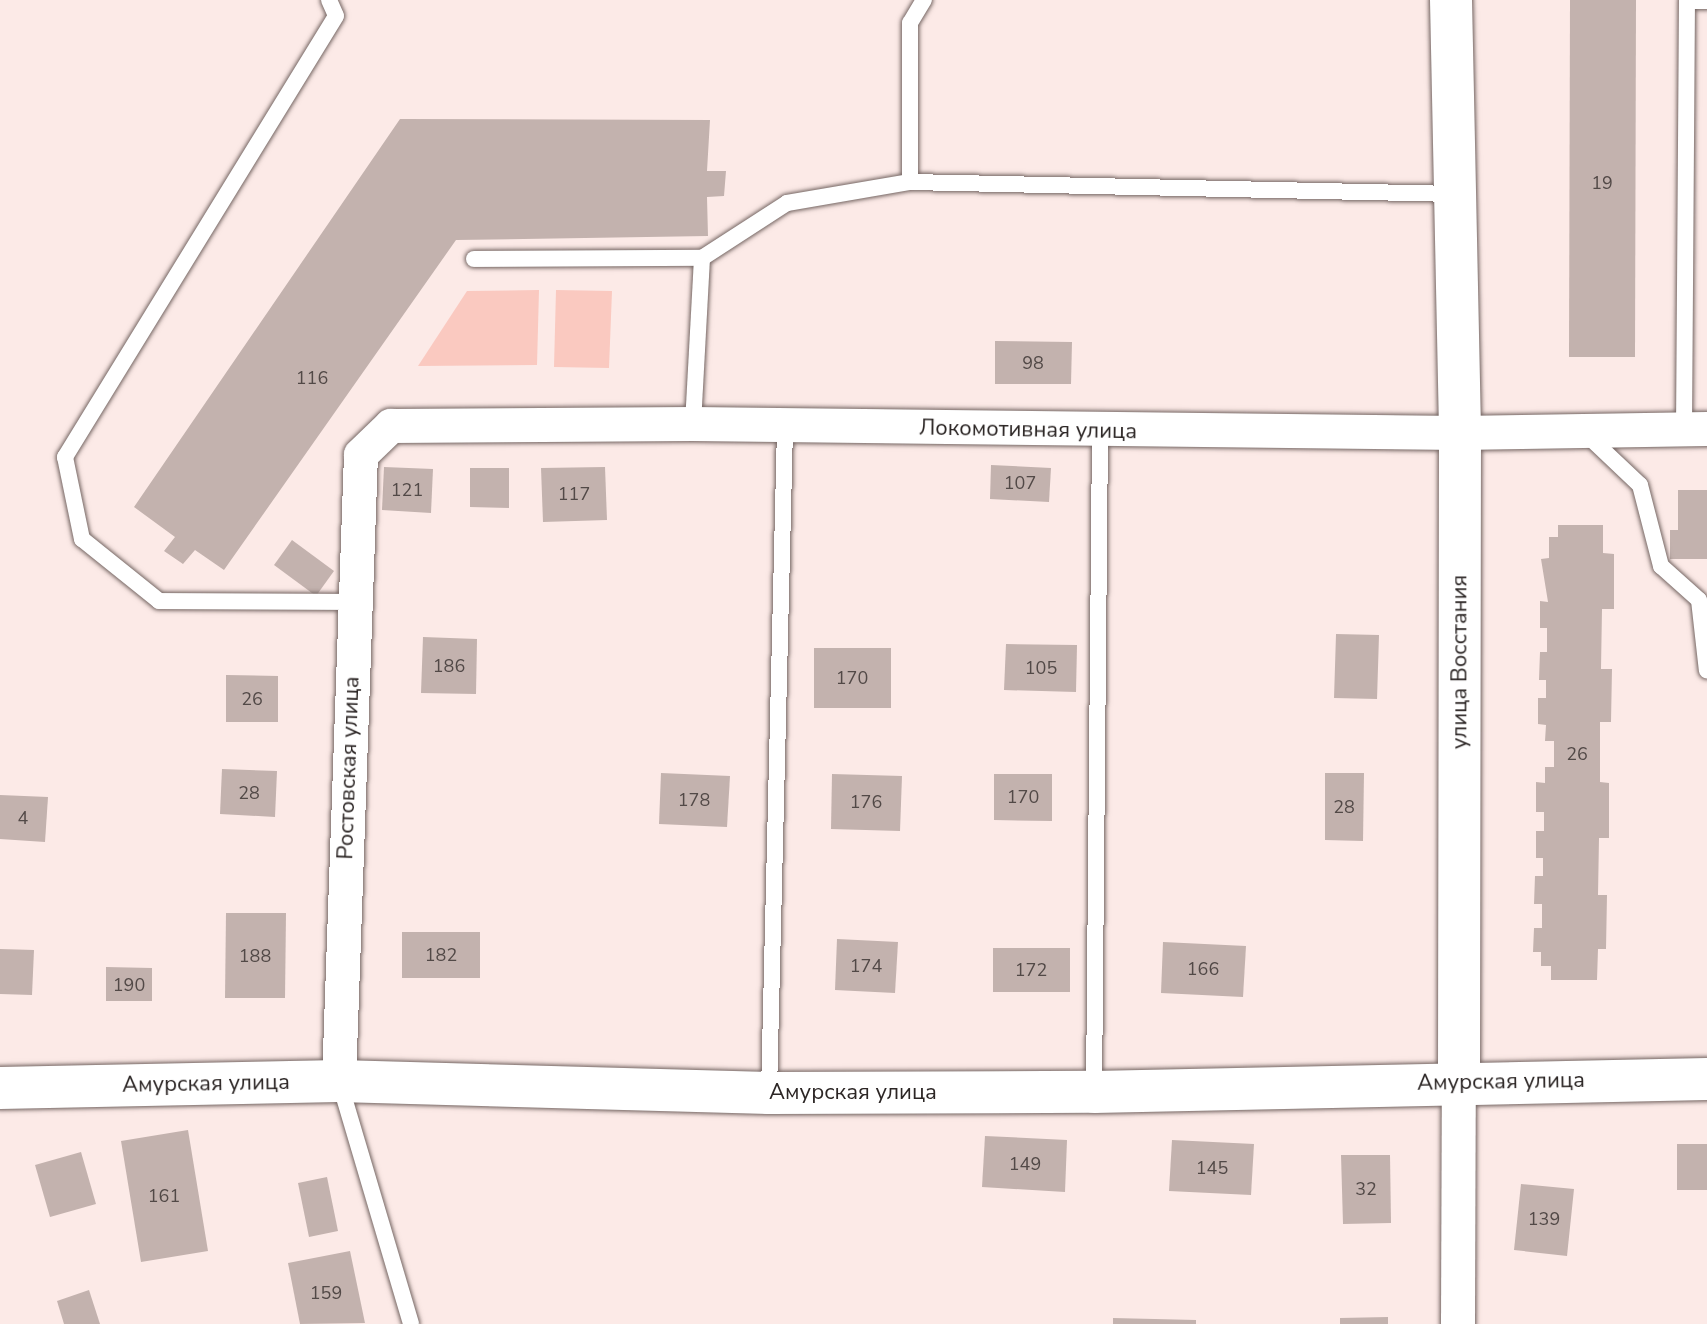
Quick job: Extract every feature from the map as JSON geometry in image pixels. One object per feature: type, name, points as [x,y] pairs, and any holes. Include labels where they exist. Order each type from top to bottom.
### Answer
[{"type":"street","name":"улица Восстания","points":[[1451,0],[1460,433],[1458,1324]]},
{"type":"street","name":"Локомотивная улица","points":[[361,455],[391,426],[693,424],[1460,433],[1695,429]]},
{"type":"street","name":"Ростовская улица","points":[[339,1081],[361,455]]},
{"type":"street","name":"Амурская улица","points":[[0,1088],[339,1081],[769,1093],[1094,1092],[1707,1079]]},
{"type":"lane","points":[[329,0],[336,16],[65,457],[82,539],[159,601],[354,602]]},
{"type":"lane","points":[[910,182],[910,23],[924,0]]},
{"type":"lane","points":[[1695,429],[1687,1],[1707,1]]},
{"type":"lane","points":[[474,259],[702,258],[787,203],[910,182],[1455,194]]},
{"type":"lane","points":[[693,424],[702,258]]},
{"type":"lane","points":[[769,1093],[785,426]]},
{"type":"lane","points":[[1094,1092],[1100,431]]},
{"type":"lane","points":[[1585,433],[1640,485],[1661,566],[1703,600],[1707,671]]},
{"type":"lane","points":[[339,1081],[411,1324]]},
{"type":"shaded area","points":[[539,290],[537,365],[418,366],[467,291]]},
{"type":"shaded area","points":[[556,290],[612,291],[609,368],[554,367]]},
{"type":"building","points":[[1570,0],[1636,0],[1635,357],[1569,357]]},
{"type":"building","points":[[400,119],[710,120],[707,171],[726,171],[724,196],[707,197],[708,236],[456,240],[224,570],[195,550],[183,564],[164,551],[175,537],[134,507]]},
{"type":"building","points":[[995,341],[1072,342],[1071,384],[995,384]]},
{"type":"building","points":[[991,465],[1051,468],[1049,502],[990,499]]},
{"type":"building","points":[[384,467],[433,469],[431,513],[382,510]]},
{"type":"building","points":[[605,467],[607,520],[543,522],[541,468]]},
{"type":"building","points":[[470,468],[509,468],[509,508],[470,507]]},
{"type":"building","points":[[1678,490],[1707,490],[1707,559],[1670,559],[1670,530],[1678,530]]},
{"type":"building","points":[[1558,525],[1603,525],[1603,553],[1614,554],[1614,609],[1602,609],[1601,669],[1612,669],[1611,722],[1600,722],[1600,782],[1609,783],[1609,838],[1599,838],[1598,895],[1607,895],[1606,949],[1598,949],[1597,980],[1551,980],[1551,966],[1541,966],[1541,952],[1533,952],[1534,928],[1542,928],[1542,904],[1534,904],[1535,876],[1543,876],[1543,858],[1536,858],[1536,831],[1544,831],[1544,812],[1536,812],[1536,782],[1545,783],[1545,767],[1554,767],[1554,741],[1545,741],[1546,725],[1538,724],[1538,698],[1546,698],[1546,680],[1539,680],[1540,652],[1547,652],[1547,628],[1540,628],[1540,601],[1548,602],[1541,559],[1549,558],[1549,537],[1558,537]]},
{"type":"building","points":[[292,540],[334,571],[316,596],[274,565]]},
{"type":"building","points":[[1336,634],[1379,635],[1377,699],[1334,698]]},
{"type":"building","points":[[423,637],[477,639],[476,694],[421,693]]},
{"type":"building","points":[[1006,644],[1077,645],[1076,692],[1004,690]]},
{"type":"building","points":[[814,648],[891,648],[891,708],[814,708]]},
{"type":"building","points":[[226,675],[278,676],[278,722],[226,722]]},
{"type":"building","points":[[222,769],[277,771],[275,817],[220,814]]},
{"type":"building","points":[[661,773],[730,776],[727,827],[659,824]]},
{"type":"building","points":[[1325,773],[1364,773],[1363,841],[1325,840]]},
{"type":"building","points":[[832,774],[902,776],[900,831],[831,829]]},
{"type":"building","points":[[994,774],[1052,774],[1052,821],[994,820]]},
{"type":"building","points":[[0,795],[48,797],[45,842],[0,839]]},
{"type":"building","points":[[226,913],[286,913],[285,998],[225,998]]},
{"type":"building","points":[[402,932],[480,932],[480,978],[402,978]]},
{"type":"building","points":[[837,939],[898,942],[895,993],[835,990]]},
{"type":"building","points":[[1163,942],[1246,946],[1243,997],[1161,993]]},
{"type":"building","points":[[993,948],[1070,948],[1070,992],[993,992]]},
{"type":"building","points":[[0,949],[34,950],[32,995],[0,994]]},
{"type":"building","points":[[106,967],[152,968],[152,1001],[106,1001]]},
{"type":"building","points":[[188,1130],[208,1251],[141,1262],[121,1141]]},
{"type":"building","points":[[985,1136],[1067,1140],[1065,1192],[982,1187]]},
{"type":"building","points":[[1172,1140],[1254,1144],[1251,1195],[1169,1191]]},
{"type":"building","points":[[1677,1144],[1707,1144],[1707,1190],[1677,1190]]},
{"type":"building","points":[[81,1152],[96,1204],[50,1217],[35,1165]]},
{"type":"building","points":[[1341,1155],[1390,1155],[1391,1223],[1343,1224]]},
{"type":"building","points":[[327,1177],[338,1231],[309,1237],[298,1183]]},
{"type":"building","points":[[1521,1184],[1574,1189],[1567,1256],[1514,1250]]},
{"type":"building","points":[[350,1251],[365,1323],[300,1324],[288,1263]]},
{"type":"building","points":[[89,1290],[100,1324],[64,1324],[57,1301]]},
{"type":"building","points":[[1388,1317],[1388,1324],[1340,1324],[1340,1318]]},
{"type":"building","points":[[1113,1318],[1196,1320],[1196,1324],[1113,1324]]}]
